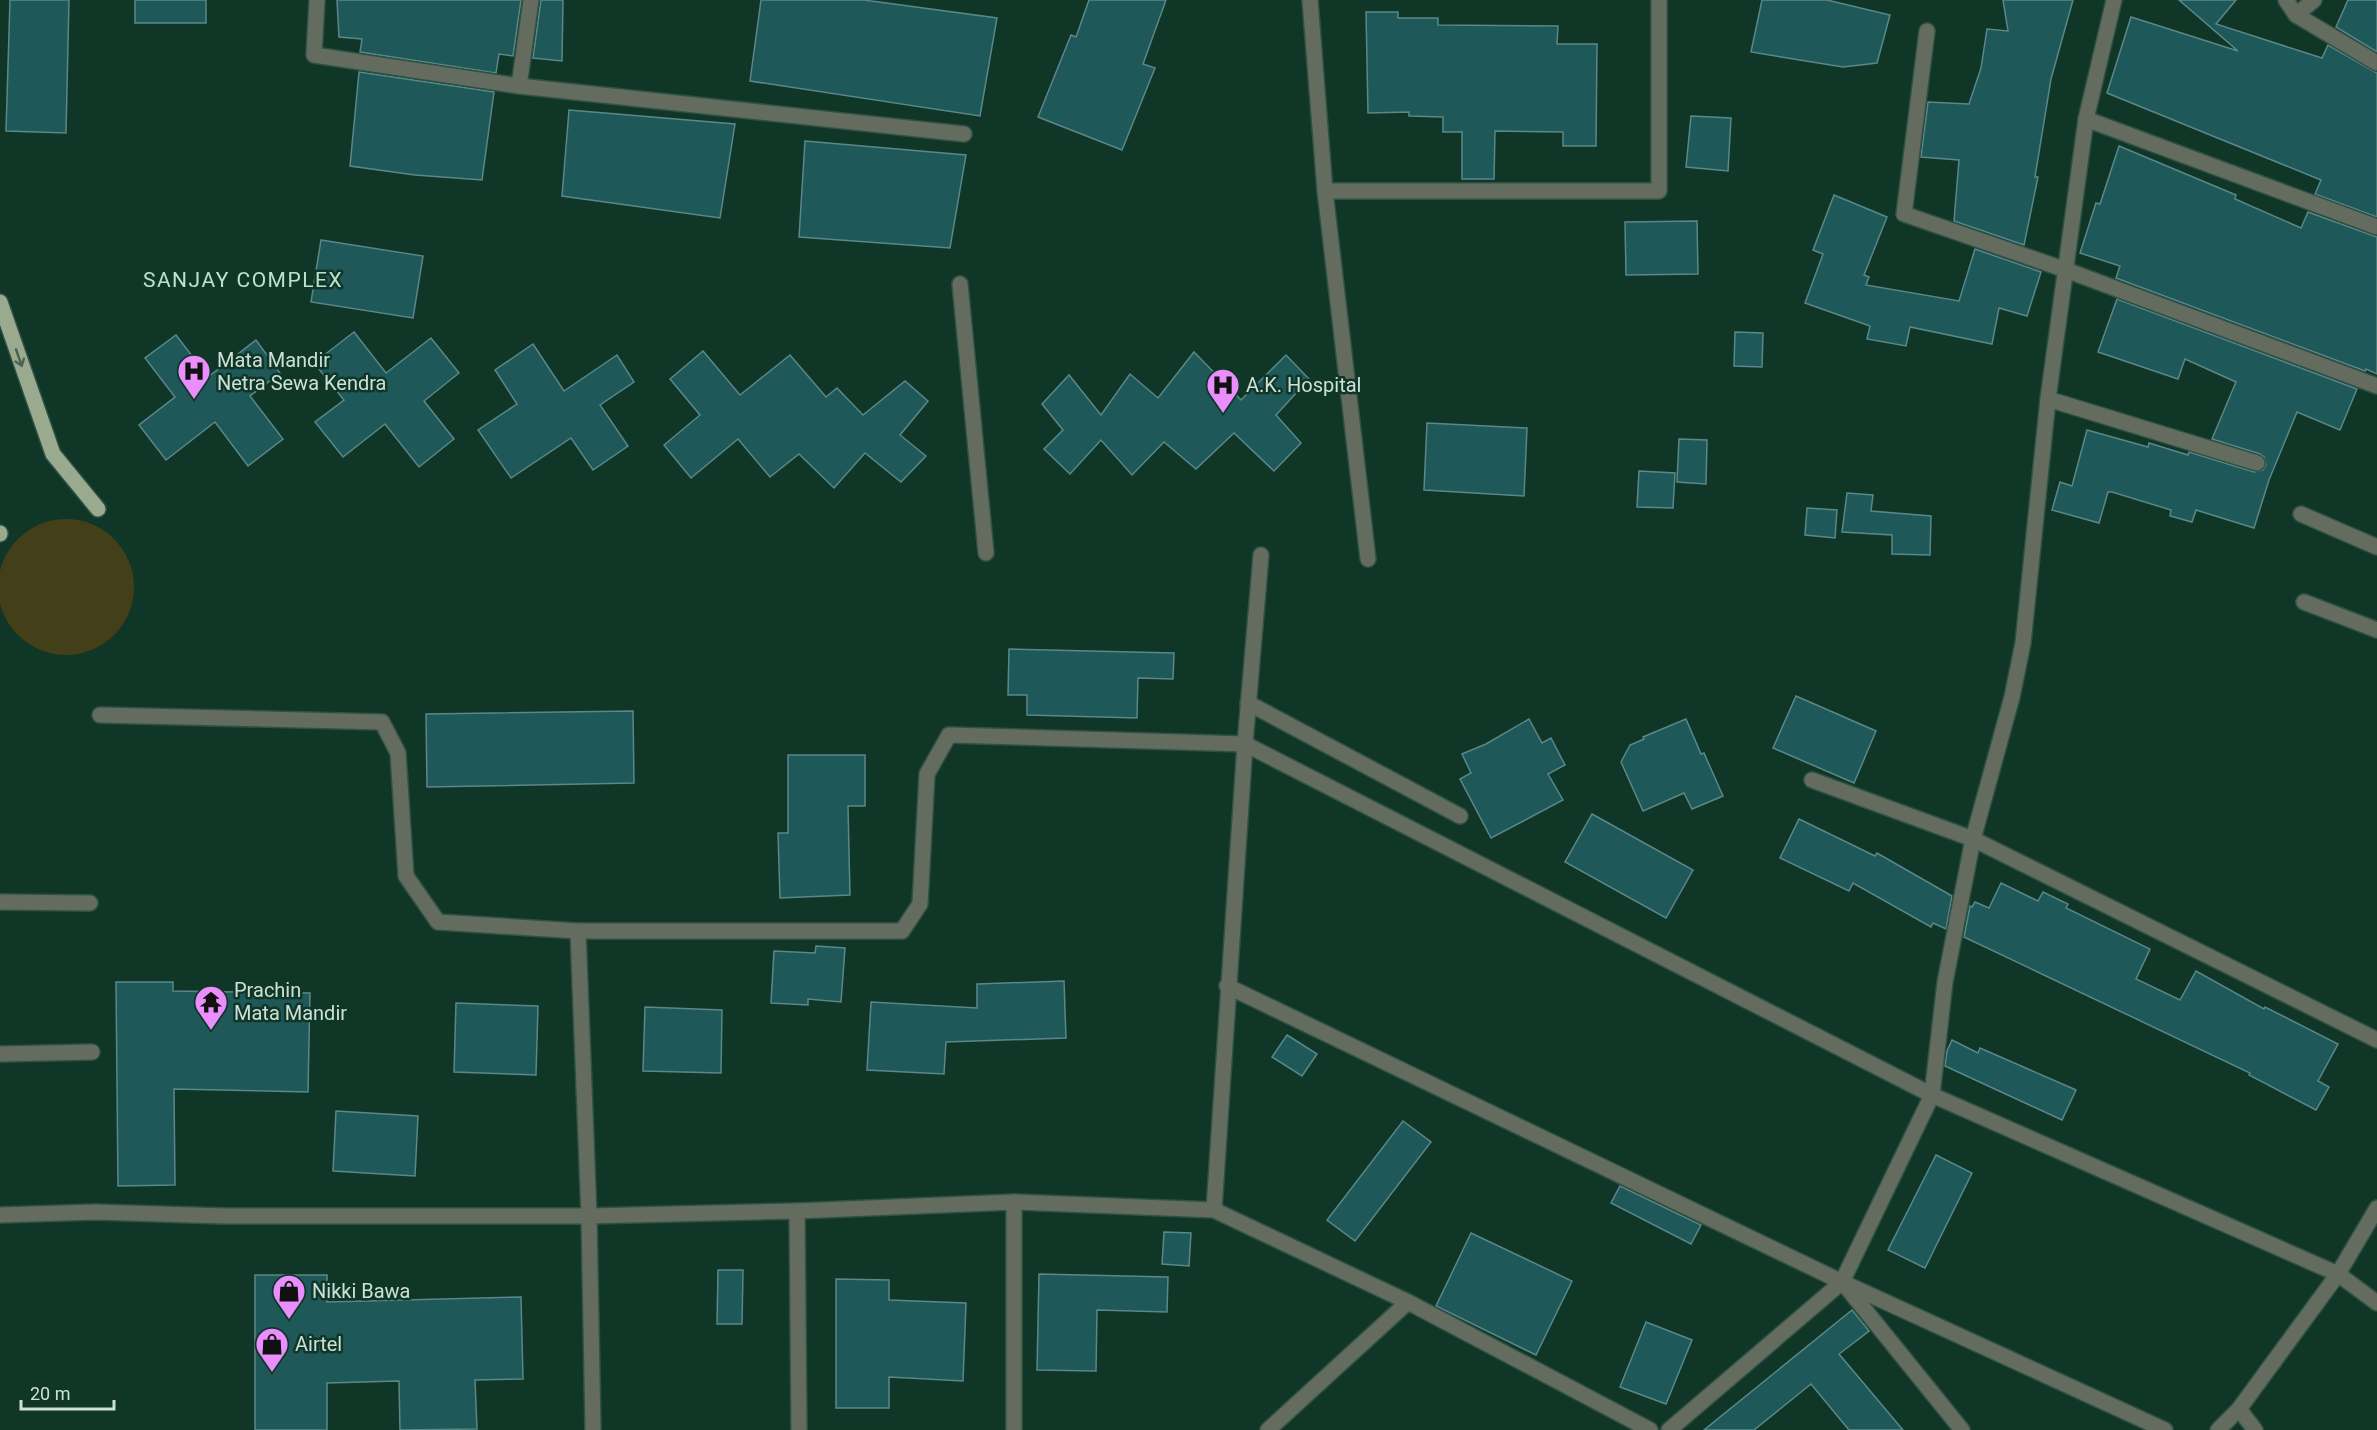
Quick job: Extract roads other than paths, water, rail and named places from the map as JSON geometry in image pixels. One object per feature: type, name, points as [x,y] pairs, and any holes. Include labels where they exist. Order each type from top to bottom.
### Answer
[{"type":"main road","points":[[0,302],[53,454],[98,509]]},
{"type":"street","points":[[317,0],[314,55],[519,86],[964,134]]},
{"type":"street","points":[[519,86],[531,0]]},
{"type":"street","points":[[1310,0],[1325,191],[1368,559]]},
{"type":"street","points":[[1325,191],[1659,191],[1659,0]]},
{"type":"street","points":[[1669,1430],[1842,1282],[1932,1095],[1945,982],[1973,839],[2012,697],[2023,643],[2048,399],[2086,119],[2114,0]]},
{"type":"street","points":[[2286,0],[2296,15],[2377,63]]},
{"type":"street","points":[[2296,15],[2314,0]]},
{"type":"street","points":[[1927,31],[1904,214],[2066,270],[2377,386]]},
{"type":"street","points":[[2086,119],[2377,227]]},
{"type":"street","points":[[960,284],[986,553]]},
{"type":"street","points":[[2048,399],[2257,463]]},
{"type":"street","points":[[2301,514],[2377,546]]},
{"type":"street","points":[[1214,1210],[1227,986],[1248,703],[1262,555]]},
{"type":"street","points":[[2304,602],[2377,630]]},
{"type":"street","points":[[1248,703],[1460,816]]},
{"type":"street","points":[[100,715],[382,722],[398,753],[406,876],[438,922],[578,931],[902,931],[920,904],[927,774],[949,735],[1245,744],[1932,1095],[2338,1274],[2377,1303]]},
{"type":"street","points":[[1812,780],[1973,839],[2377,1040]]},
{"type":"street","points":[[0,902],[90,903]]},
{"type":"street","points":[[578,931],[589,1216],[593,1430]]},
{"type":"street","points":[[1227,986],[1842,1282],[2165,1430]]},
{"type":"street","points":[[0,1054],[92,1052]]},
{"type":"street","points":[[0,1215],[95,1212],[225,1216],[589,1216],[797,1211],[1014,1202],[1214,1210],[1408,1302],[1650,1430]]},
{"type":"street","points":[[1014,1202],[1014,1430]]},
{"type":"street","points":[[2218,1430],[2239,1409],[2338,1274],[2377,1208]]},
{"type":"street","points":[[797,1211],[799,1430]]},
{"type":"street","points":[[1842,1282],[1962,1430]]},
{"type":"street","points":[[1268,1430],[1408,1302]]},
{"type":"street","points":[[2239,1409],[2255,1430]]},
{"type":"place","name":"Mata Mandir Netra Sewa Kendra","points":[[194,400]]},
{"type":"place","name":"A.K. Hospital","points":[[1223,414]]},
{"type":"place","name":"Prachin Mata Mandir","points":[[211,1031]]},
{"type":"place","name":"Nikki Bawa","points":[[289,1320]]},
{"type":"place","name":"Airtel","points":[[272,1373]]},
{"type":"district","name":"SANJAY COMPLEX","points":[[243,280]]}]
